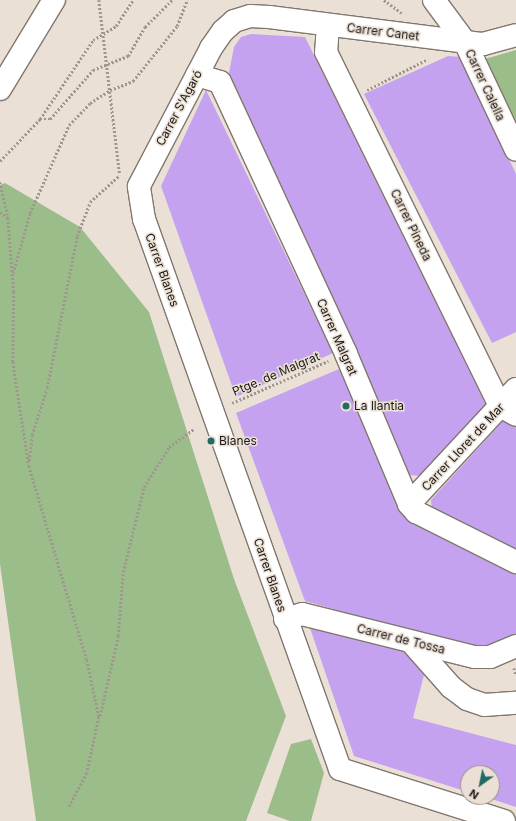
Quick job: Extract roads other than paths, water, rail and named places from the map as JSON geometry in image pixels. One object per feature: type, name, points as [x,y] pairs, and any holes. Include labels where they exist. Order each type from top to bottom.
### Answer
[{"type":"street","points":[[0,89],[54,0]]},
{"type":"street","name":"Carrer Calella","points":[[434,0],[465,42],[516,150]]},
{"type":"street","name":"Carrer Canet","points":[[250,16],[483,44],[516,35]]},
{"type":"street","name":"Carrer S'Agaró","points":[[141,210],[139,186],[197,75],[223,31],[234,21],[250,16]]},
{"type":"street","name":"Carrer Pineda","points":[[328,25],[326,52],[508,410]]},
{"type":"street","name":"Carrer Malgrat","points":[[197,75],[220,82],[346,354],[409,504],[416,512],[516,562]]},
{"type":"street","name":"Carrer Blanes","points":[[141,210],[340,769],[504,821]]},
{"type":"street","name":"Carrer Lloret de Mar","points":[[409,504],[508,410],[516,389]]},
{"type":"street","name":"Carrer de Tossa","points":[[286,619],[302,614],[412,643],[475,657],[490,657],[516,646]]},
{"type":"street","points":[[412,643],[451,687],[467,699],[484,705],[516,703]]},
{"type":"place","name":"La llantia","points":[[346,406]]},
{"type":"place","name":"Blanes","points":[[211,441]]}]
